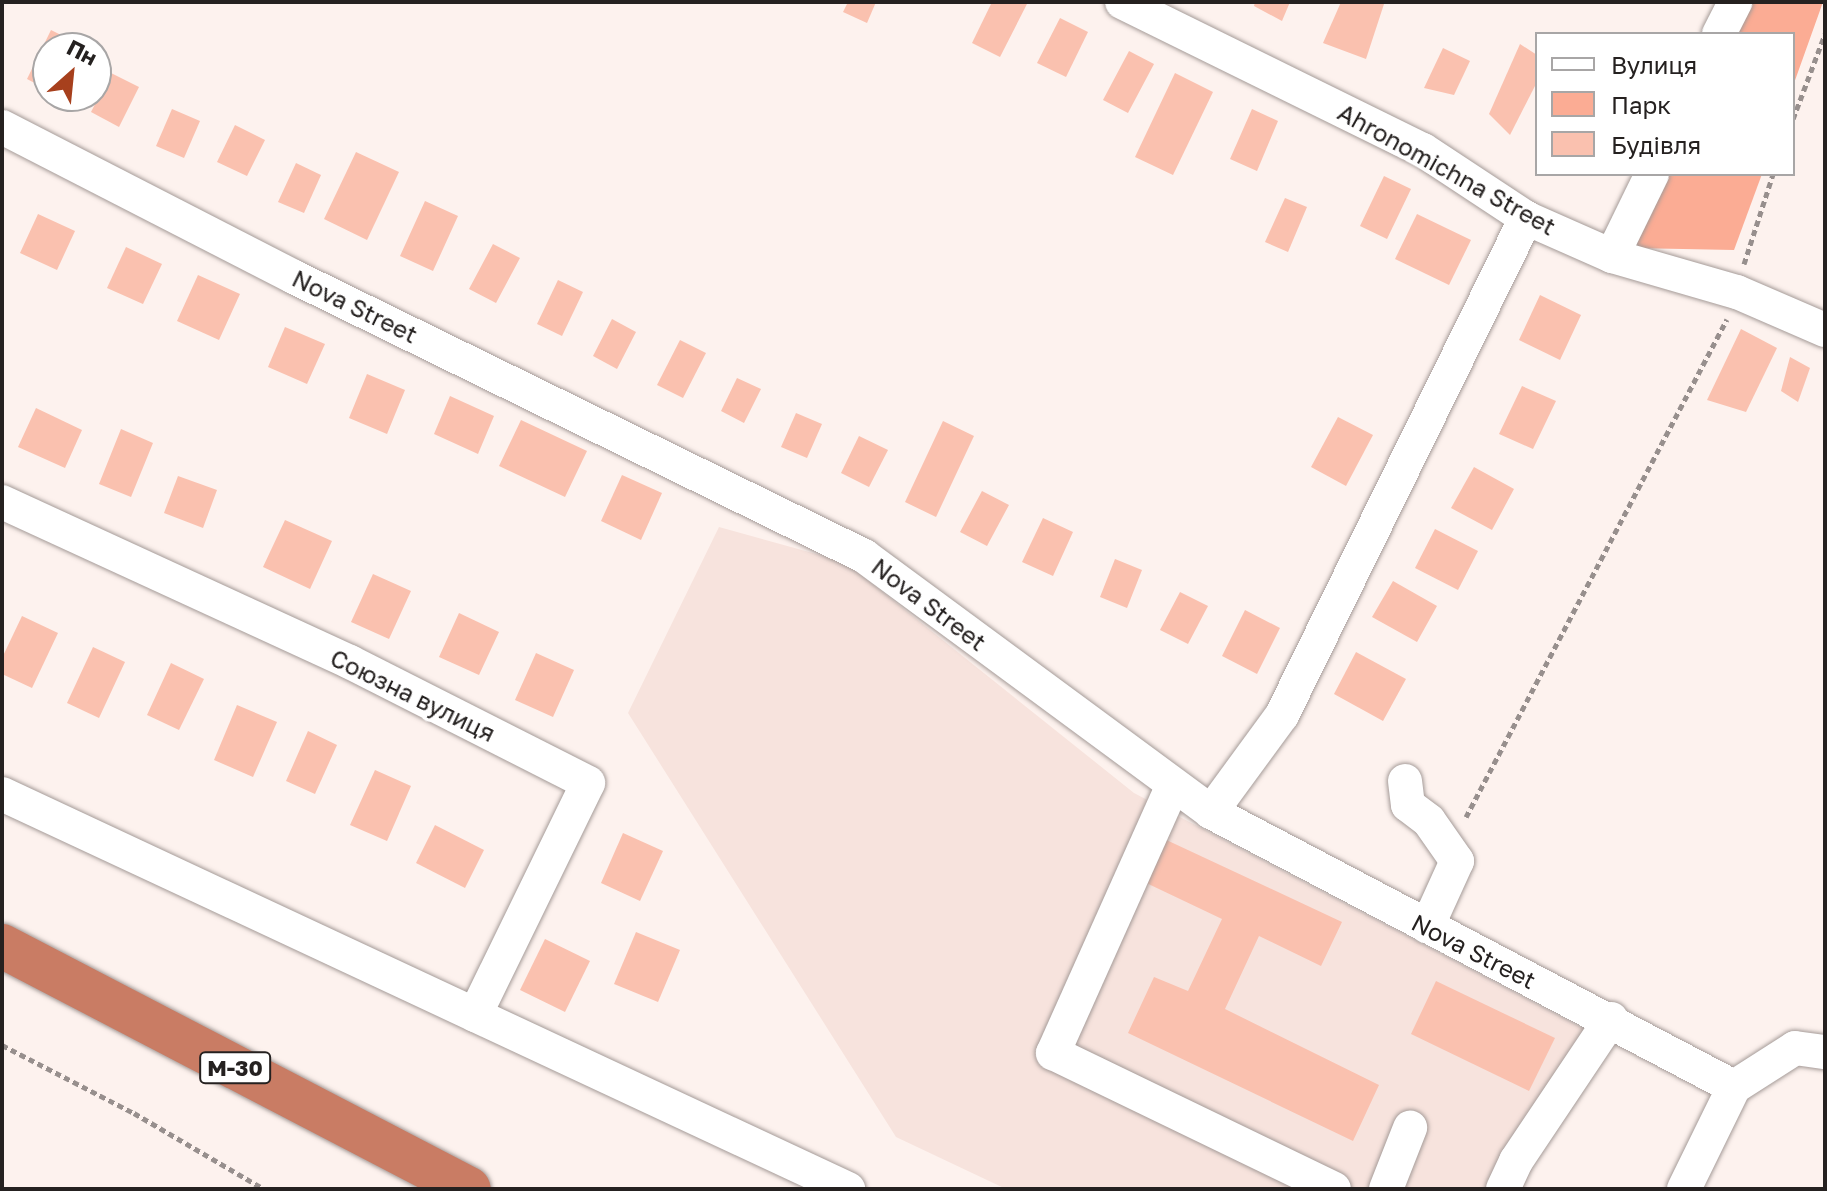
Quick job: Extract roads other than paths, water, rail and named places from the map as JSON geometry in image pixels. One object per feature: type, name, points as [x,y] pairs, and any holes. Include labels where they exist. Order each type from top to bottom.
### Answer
[{"type":"highway","name":"М-30","points":[[2,946],[469,1189]]},
{"type":"street","name":"Ahronomichna Street","points":[[1122,2],[1423,150],[1526,218],[1612,256],[1737,292],[1825,330]]},
{"type":"street","points":[[1720,32],[1735,2]]},
{"type":"street","name":"Nova Street","points":[[2,127],[294,277],[864,556],[1211,812],[1427,927],[1611,1019],[1734,1087]]},
{"type":"street","points":[[1612,256],[1651,176]]},
{"type":"street","points":[[1211,812],[1282,715],[1526,218]]},
{"type":"street","name":"Союзна вулиця","points":[[2,502],[350,662],[588,783],[475,1015]]},
{"type":"street","points":[[1405,781],[1408,805],[1429,821],[1457,861],[1427,927]]},
{"type":"street","points":[[1173,785],[1053,1053],[1334,1189]]},
{"type":"street","points":[[2,794],[848,1189]]},
{"type":"street","points":[[1503,1189],[1516,1161],[1611,1019]]},
{"type":"street","points":[[1684,1189],[1734,1087],[1795,1048],[1825,1052]]},
{"type":"street","points":[[1386,1189],[1410,1128]]}]
